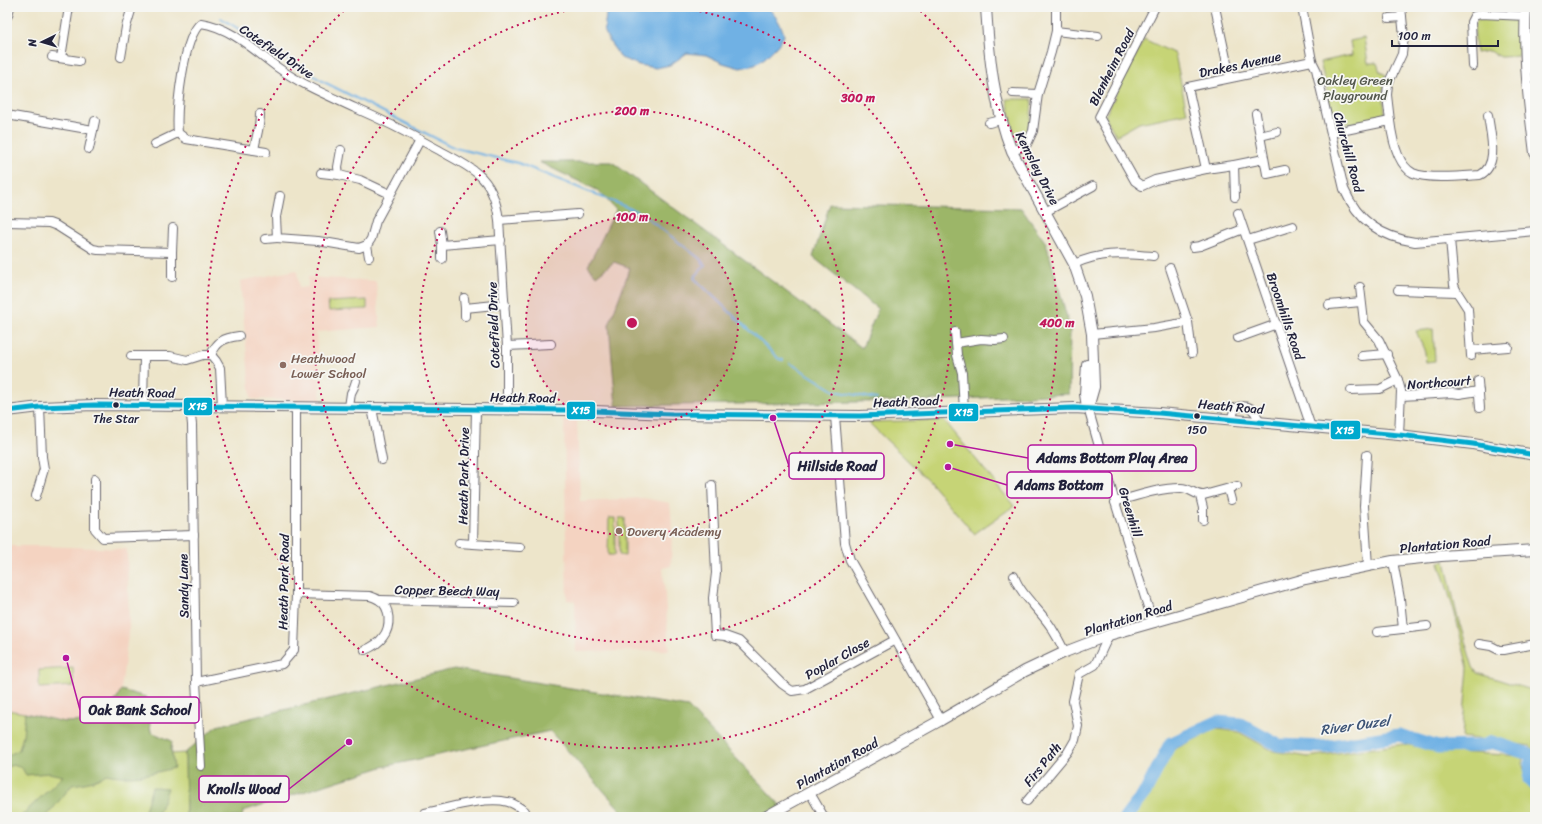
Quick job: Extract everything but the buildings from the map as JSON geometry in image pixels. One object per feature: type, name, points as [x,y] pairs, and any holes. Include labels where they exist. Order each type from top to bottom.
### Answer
[{"type":"street","points":[[7,15],[8,7]]},
{"type":"street","points":[[69,7],[56,57],[79,61]]},
{"type":"street","points":[[121,57],[126,27],[132,7]]},
{"type":"street","name":"Kemsley Drive","points":[[986,7],[990,66],[1002,120],[1012,152],[1074,264],[1085,296],[1092,334],[1084,394],[1088,408]]},
{"type":"street","points":[[1012,152],[1027,144],[1033,131],[1038,94],[1056,31],[1056,7]]},
{"type":"street","name":"Blenheim Road","points":[[1155,7],[1099,117],[1135,181],[1142,186],[1155,180],[1206,169]]},
{"type":"street","points":[[1215,7],[1230,77]]},
{"type":"street","name":"Churchill Road","points":[[1302,7],[1312,61],[1316,69],[1344,189],[1350,203],[1363,218],[1380,231],[1398,239],[1415,242],[1535,231]]},
{"type":"street","points":[[1402,7],[1404,37],[1402,54],[1388,84],[1387,95],[1390,121],[1396,150],[1401,160],[1412,172],[1434,177],[1469,176],[1484,173],[1491,164],[1492,155],[1488,115]]},
{"type":"street","points":[[1473,66],[1471,22],[1474,16],[1480,14],[1526,12],[1527,81],[1535,153]]},
{"type":"street","points":[[1389,18],[1402,17]]},
{"type":"street","name":"Cotefield Drive","points":[[178,132],[177,122],[181,82],[187,50],[197,27],[201,23],[210,24],[226,31],[250,46],[278,68],[314,90],[355,108],[420,140],[465,164],[480,175],[490,189],[498,206],[507,346],[507,410]]},
{"type":"street","points":[[1056,31],[1098,36]]},
{"type":"street","name":"Drakes Avenue","points":[[1206,169],[1188,87],[1312,61]]},
{"type":"street","points":[[1013,93],[1038,94]]},
{"type":"street","points":[[254,150],[260,126],[260,114]]},
{"type":"street","points":[[1256,114],[1267,174],[1285,170]]},
{"type":"street","points":[[7,115],[93,130]]},
{"type":"street","points":[[989,123],[1002,120]]},
{"type":"street","points":[[89,149],[95,121]]},
{"type":"street","points":[[1331,133],[1390,121]]},
{"type":"street","points":[[155,144],[178,132],[186,139],[266,152]]},
{"type":"street","points":[[1260,136],[1277,132]]},
{"type":"street","points":[[265,239],[277,238],[318,241],[359,248],[367,245],[371,239],[376,221],[420,140]]},
{"type":"street","points":[[339,176],[338,167],[341,150]]},
{"type":"street","points":[[1206,169],[1264,159]]},
{"type":"street","points":[[1234,165],[1235,197]]},
{"type":"street","points":[[321,173],[360,180],[390,194]]},
{"type":"street","points":[[1045,212],[1093,186]]},
{"type":"street","points":[[277,238],[276,217],[280,196]]},
{"type":"street","name":"Broomhills Road","points":[[1238,213],[1311,427]]},
{"type":"street","points":[[499,220],[578,214]]},
{"type":"street","points":[[7,222],[49,223],[57,226],[93,249],[98,250],[172,252]]},
{"type":"street","points":[[1248,240],[1293,226]]},
{"type":"street","points":[[172,277],[173,228]]},
{"type":"street","points":[[1193,247],[1200,246],[1243,228]]},
{"type":"street","points":[[440,232],[442,259]]},
{"type":"street","points":[[1450,239],[1454,285],[1456,292],[1468,309],[1471,353],[1508,347]]},
{"type":"street","points":[[442,245],[501,240]]},
{"type":"street","points":[[367,245],[369,257]]},
{"type":"street","points":[[1074,264],[1094,256],[1113,253],[1153,256]]},
{"type":"street","points":[[1170,268],[1188,322],[1192,353]]},
{"type":"street","name":"Northcourt","points":[[1360,287],[1364,322],[1379,340],[1387,354],[1398,380],[1402,396],[1398,435]]},
{"type":"street","points":[[1398,290],[1456,292]]},
{"type":"street","points":[[464,298],[465,312],[505,304]]},
{"type":"street","points":[[1329,304],[1361,302]]},
{"type":"street","points":[[1092,334],[1154,328],[1188,322]]},
{"type":"street","points":[[1238,338],[1277,324]]},
{"type":"street","points":[[955,332],[957,355],[962,373],[964,412]]},
{"type":"street","points":[[211,355],[215,346],[223,340],[239,336]]},
{"type":"street","points":[[956,343],[981,339],[1004,339]]},
{"type":"street","points":[[507,346],[551,344]]},
{"type":"street","points":[[1362,356],[1387,354]]},
{"type":"street","points":[[131,356],[170,356],[186,360],[202,355],[211,355],[216,360],[220,368],[222,406]]},
{"type":"street","points":[[143,405],[144,356]]},
{"type":"street","points":[[1351,390],[1380,389],[1398,380]]},
{"type":"street","points":[[348,407],[351,393],[356,381]]},
{"type":"street","name":"Northcourt","points":[[1478,381],[1480,408]]},
{"type":"street","name":"Northcourt","points":[[1402,396],[1452,393],[1459,394],[1479,391]]},
{"type":"street","name":"Heath Road","points":[[7,411],[40,407],[143,405],[860,416],[1051,408],[1088,408],[1398,435],[1473,444],[1535,455]]},
{"type":"street","name":"Sandy Lane","points":[[190,406],[192,425],[196,682],[201,766]]},
{"type":"street","points":[[36,496],[44,469],[42,457],[40,407]]},
{"type":"street","name":"Heath Park Road","points":[[196,682],[282,664],[294,650],[296,594],[296,407]]},
{"type":"street","points":[[372,408],[382,460]]},
{"type":"street","name":"Greenhill","points":[[1088,408],[1115,502],[1153,623]]},
{"type":"street","name":"Heath Park Drive","points":[[474,544],[476,409]]},
{"type":"street","points":[[835,416],[845,543],[850,560],[941,720]]},
{"type":"street","points":[[1367,455],[1364,506],[1368,566]]},
{"type":"street","points":[[95,479],[95,529],[103,538],[194,535]]},
{"type":"street","name":"Poplar Close","points":[[712,485],[716,573],[711,636],[725,636],[739,641],[782,684],[792,690],[805,689],[895,640]]},
{"type":"street","points":[[1200,496],[1237,486]]},
{"type":"street","points":[[1115,502],[1155,490],[1183,488],[1193,491],[1200,496],[1203,508],[1203,520]]},
{"type":"street","points":[[1228,489],[1231,500]]},
{"type":"street","name":"Heath Park Drive","points":[[459,543],[520,547]]},
{"type":"street","name":"Plantation Road","points":[[765,817],[1025,672],[1065,652],[1110,636],[1306,579],[1368,566],[1393,561],[1441,556],[1535,550]]},
{"type":"street","points":[[1393,561],[1400,599],[1403,629]]},
{"type":"street","points":[[1014,576],[1018,586],[1051,627],[1065,652]]},
{"type":"street","name":"Copper Beech Way","points":[[296,594],[370,596],[380,600],[514,603]]},
{"type":"street","name":"Copper Beech Way","points":[[365,650],[375,645],[384,637],[388,625],[388,611],[380,600]]},
{"type":"street","points":[[1377,632],[1427,626]]},
{"type":"street","name":"Firs Path","points":[[1027,801],[1068,752],[1075,740],[1078,726],[1073,701],[1079,674],[1095,665],[1110,636]]},
{"type":"street","points":[[1479,644],[1504,650],[1535,644]]},
{"type":"street","points":[[810,793],[824,817]]},
{"type":"street","points":[[422,817],[425,813],[472,802],[495,800],[509,802],[525,811],[527,817]]},
{"type":"shaded area","points":[[1532,39],[1535,39],[1535,88]]},
{"type":"shaded area","name":"Heathwood Lower School","points":[[297,270],[299,288],[308,287],[308,277],[376,281],[380,327],[316,332],[321,401],[251,399],[240,281]]},
{"type":"shaded area","name":"Dovery Academy","points":[[564,418],[577,418],[580,501],[643,498],[670,503],[672,525],[671,566],[663,568],[669,650],[576,652],[575,601],[567,600]]},
{"type":"shaded area","points":[[7,546],[127,549],[129,626],[121,690],[116,700],[92,721],[64,722],[7,710]]},
{"type":"green space","points":[[1480,17],[1515,19],[1518,21],[1519,56],[1501,57],[1489,51],[1476,53],[1474,24]]},
{"type":"green space","name":"Oakley Green Playground","points":[[1364,38],[1368,63],[1377,63],[1380,72],[1386,75],[1383,91],[1385,114],[1381,118],[1340,125],[1334,121],[1320,62],[1352,55],[1350,41]]},
{"type":"green space","points":[[1144,39],[1175,54],[1187,113],[1139,123],[1116,136],[1105,116]]},
{"type":"green space","points":[[1007,99],[1032,99],[1029,128],[1019,142],[1013,128]]},
{"type":"green space","points":[[539,162],[612,162],[862,348],[878,309],[813,257],[830,204],[1021,208],[1046,243],[1070,328],[1069,394],[915,401],[616,406],[609,325],[630,268],[614,262],[596,276],[588,266],[616,210],[599,191]]},
{"type":"green space","points":[[367,300],[367,309],[329,311],[328,302]]},
{"type":"green space","points":[[1433,329],[1435,361],[1426,362],[1425,352],[1416,331]]},
{"type":"green space","points":[[944,420],[1014,506],[974,534],[933,485],[868,422]]},
{"type":"green space","points":[[609,518],[615,518],[615,555],[608,555]]},
{"type":"green space","points":[[619,518],[625,518],[625,556],[619,555]]},
{"type":"green space","points":[[1445,561],[1457,615],[1473,667],[1477,673],[1535,691],[1535,762],[1531,746],[1462,737],[1468,668],[1455,614],[1439,562]]},
{"type":"green space","points":[[73,668],[74,686],[39,688],[39,670]]},
{"type":"green space","points":[[454,669],[688,707],[783,808],[769,817],[627,817],[550,731],[382,767],[243,811],[242,817],[186,817],[185,753],[217,726]]},
{"type":"green space","points":[[121,690],[146,697],[151,732],[172,741],[171,749],[174,768],[132,776],[106,774],[86,783],[72,785],[46,817],[20,817],[63,776],[49,773],[26,775],[22,768],[13,765],[7,767],[7,756],[19,750],[23,736],[25,713],[64,722],[92,721],[116,700]]},
{"type":"green space","points":[[7,710],[25,713],[126,757],[185,753],[186,817],[7,817]]},
{"type":"green space","points":[[1216,729],[1239,732],[1273,751],[1308,757],[1405,744],[1437,751],[1522,756],[1526,781],[1535,796],[1535,817],[1130,817],[1148,794],[1173,750]]},
{"type":"green space","points":[[152,787],[168,788],[157,817],[143,817]]},
{"type":"water","points":[[607,7],[767,7],[778,20],[784,36],[766,57],[755,65],[740,68],[723,63],[706,55],[687,53],[670,65],[656,68],[639,65],[621,58],[609,41],[604,30]]},
{"type":"waterway","points":[[221,18],[324,82],[455,148],[518,163],[641,213],[699,258],[705,265],[694,278],[779,359],[783,360]]},
{"type":"waterway","points":[[790,363],[835,391],[877,399]]},
{"type":"waterway","name":"River Ouzel","points":[[1126,817],[1146,791],[1170,744],[1217,722],[1240,724],[1278,745],[1325,747],[1399,735],[1438,747],[1481,746],[1492,742],[1532,755],[1529,780],[1535,786]]},
{"type":"transit line","name":"X15","points":[[7,411],[40,407],[94,405],[567,410],[672,414],[860,416],[1074,408],[1159,413],[1399,435],[1473,444],[1535,455]]},
{"type":"place","name":"Heathwood Lower School","points":[[283,365]]},
{"type":"place","name":"The Star","points":[[116,405]]},
{"type":"place","name":"150","points":[[1197,416]]},
{"type":"place","name":"Hillside Road","points":[[773,418]]},
{"type":"place","name":"Adams Bottom Play Area","points":[[950,444]]},
{"type":"place","name":"Adams Bottom","points":[[948,467]]},
{"type":"place","name":"Dovery Academy","points":[[619,531]]},
{"type":"place","name":"Oak Bank School","points":[[66,658]]},
{"type":"place","name":"Knolls Wood","points":[[349,742]]}]
